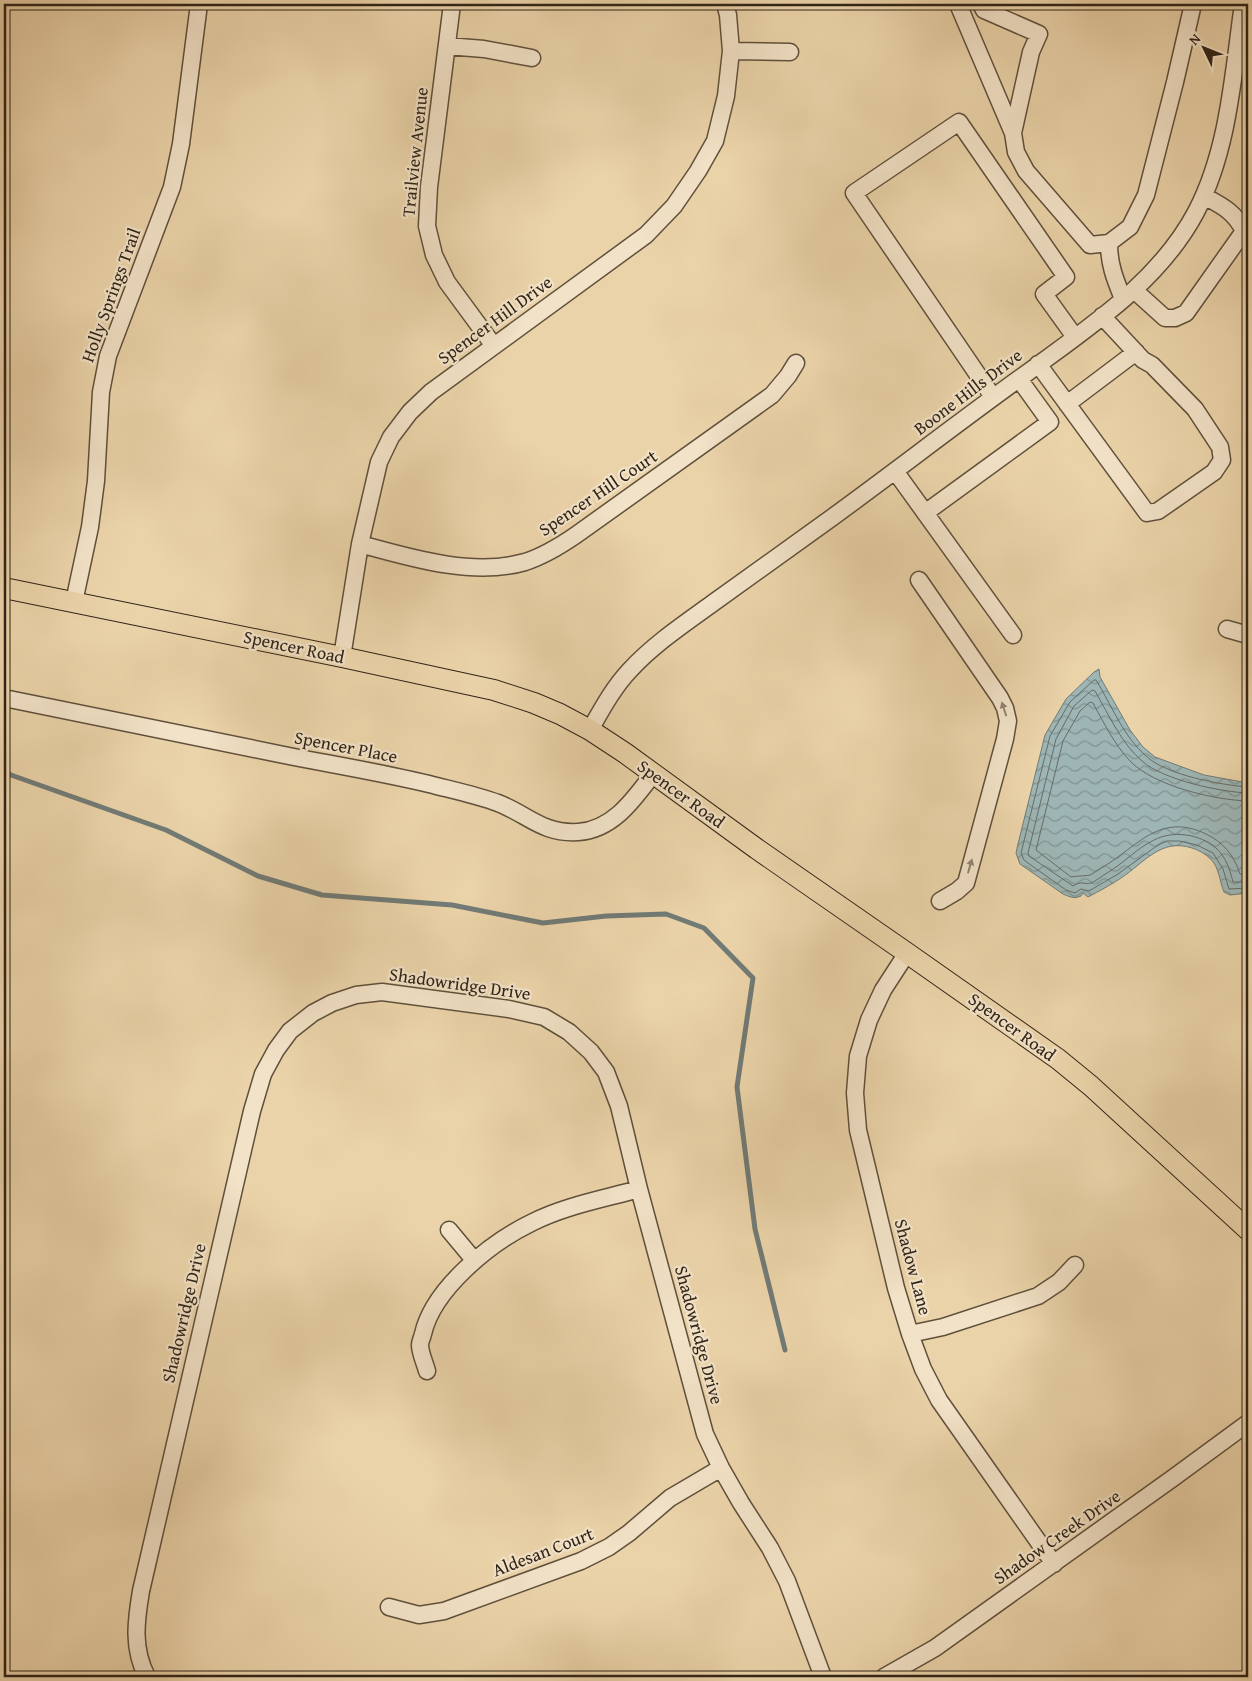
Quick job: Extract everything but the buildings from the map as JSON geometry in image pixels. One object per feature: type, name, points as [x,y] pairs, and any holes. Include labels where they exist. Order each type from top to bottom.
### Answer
[{"type":"main road","name":"Spencer Road","points":[[4,588],[494,690],[534,703],[590,730],[757,850],[1027,1037],[1091,1086],[1248,1230]]},
{"type":"street","name":"Holly Springs Trail","points":[[74,602],[90,527],[96,481],[100,392],[108,356],[172,187],[181,144],[199,4]]},
{"type":"street","name":"Trailview Avenue","points":[[452,4],[429,187],[427,226],[434,255],[447,282],[494,346]]},
{"type":"street","name":"Spencer Hill Drive","points":[[342,657],[360,544],[379,462],[391,437],[410,412],[431,392],[646,235],[674,206],[698,171],[715,141],[726,96],[731,51],[728,15],[725,4]]},
{"type":"street","points":[[959,4],[1013,132],[1016,152],[1026,171],[1090,244],[1109,243],[1130,227],[1146,196],[1178,73],[1193,4]]},
{"type":"street","points":[[981,4],[984,10],[1039,34],[1032,52],[1013,132]]},
{"type":"street","name":"Boone Hills Drive","points":[[590,730],[614,690],[629,671],[668,635],[895,471],[1075,337],[1128,295],[1157,268],[1184,232],[1204,196],[1220,151],[1242,52],[1243,4]]},
{"type":"street","points":[[447,46],[484,49],[532,58]]},
{"type":"street","points":[[731,51],[790,52]]},
{"type":"street","points":[[993,397],[854,193],[959,122],[1066,277],[1044,294],[1075,337]]},
{"type":"street","points":[[1109,243],[1109,261],[1114,277],[1128,295],[1165,318],[1174,318],[1186,313],[1244,231],[1238,219],[1227,209],[1204,196]]},
{"type":"street","points":[[1038,364],[1147,513],[1158,511],[1214,472],[1222,460],[1220,447],[1195,409],[1152,366],[1143,360],[1102,316]]},
{"type":"street","points":[[1067,404],[1136,352]]},
{"type":"street","name":"Spencer Hill Court","points":[[360,544],[398,555],[473,568],[519,563],[544,554],[576,535],[772,394],[788,376],[796,363]]},
{"type":"street","points":[[925,513],[1050,422],[1019,378]]},
{"type":"street","points":[[895,471],[1013,636]]},
{"type":"street","points":[[919,580],[992,684],[1005,708],[1008,721],[1005,739],[966,882],[957,891],[940,901]]},
{"type":"street","points":[[1227,629],[1248,635]]},
{"type":"street","name":"Spencer Place","points":[[4,698],[428,784],[498,803],[545,828],[562,832],[592,830],[610,820],[632,801],[653,774]]},
{"type":"street","name":"Shadow Lane","points":[[907,953],[883,990],[869,1020],[858,1056],[855,1093],[858,1130],[896,1288],[923,1369],[939,1400],[1054,1564]]},
{"type":"street","name":"Shadowridge Drive","points":[[147,1677],[138,1654],[135,1626],[140,1591],[252,1111],[263,1074],[276,1050],[290,1031],[314,1012],[332,1003],[356,995],[382,992],[509,1009],[544,1017],[568,1032],[591,1052],[606,1072],[619,1106],[704,1434],[721,1468],[770,1548],[787,1581],[823,1677]]},
{"type":"street","points":[[427,1371],[420,1346],[426,1321],[445,1291],[474,1260],[503,1238],[532,1222],[568,1208],[640,1189]]},
{"type":"street","points":[[449,1230],[474,1260]]},
{"type":"street","points":[[910,1334],[942,1327],[1038,1296],[1059,1282],[1074,1265]]},
{"type":"street","name":"Shadow Creek Drive","points":[[884,1677],[936,1648],[1248,1423]]},
{"type":"street","name":"Aldesan Court","points":[[389,1607],[419,1615],[444,1611],[581,1561],[609,1547],[629,1533],[670,1498],[721,1468]]},
{"type":"water","points":[[1099,669],[1100,677],[1130,730],[1143,747],[1155,757],[1204,775],[1248,783],[1248,893],[1230,895],[1224,892],[1218,870],[1212,860],[1199,851],[1181,846],[1171,846],[1154,853],[1117,881],[1088,897],[1083,893],[1081,896],[1076,897],[1063,894],[1020,864],[1016,853],[1045,735],[1066,699]]},
{"type":"waterway","points":[[4,771],[166,830],[258,876],[322,895],[452,905],[543,923],[606,916],[666,914],[704,928],[753,978],[737,1087],[755,1229],[785,1350]]}]
